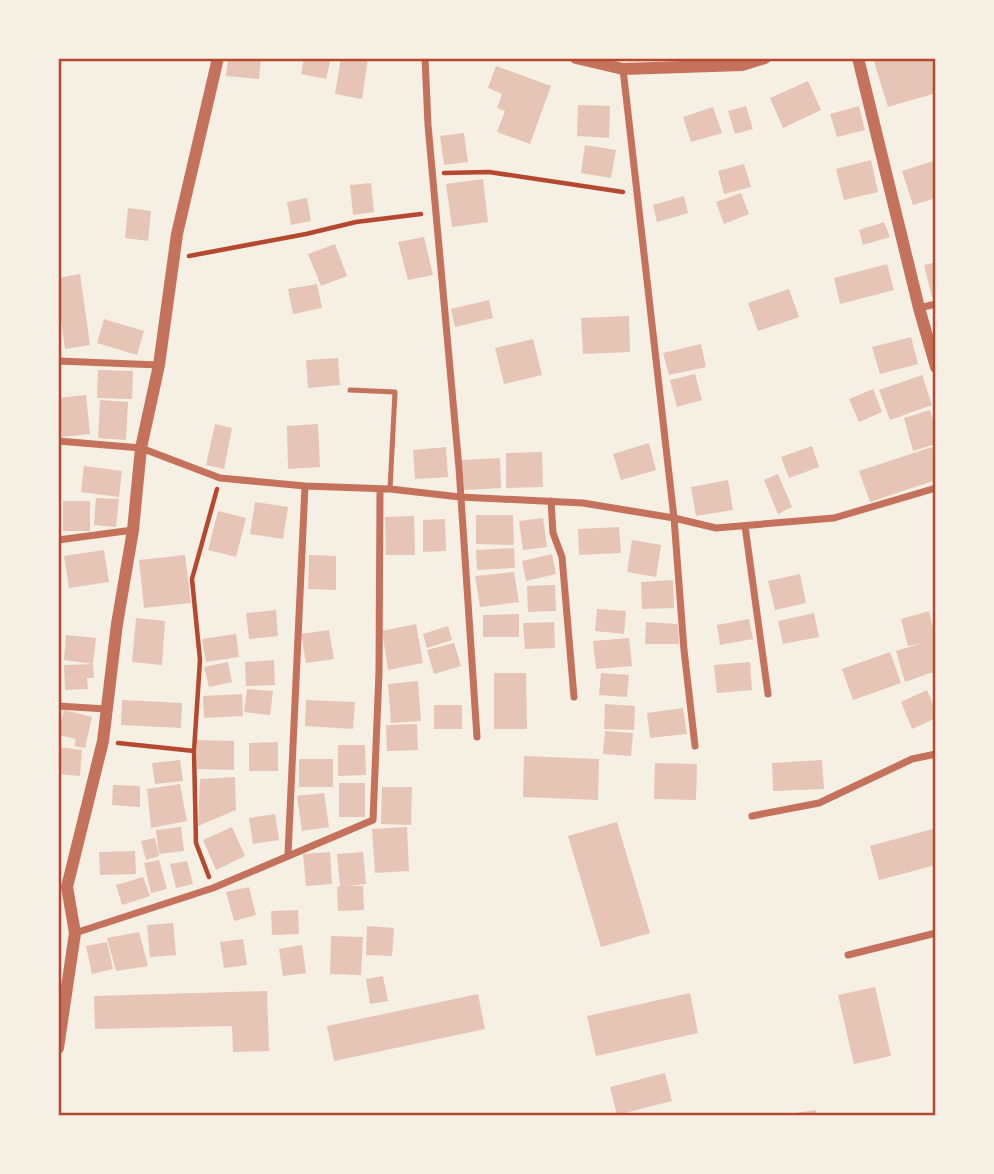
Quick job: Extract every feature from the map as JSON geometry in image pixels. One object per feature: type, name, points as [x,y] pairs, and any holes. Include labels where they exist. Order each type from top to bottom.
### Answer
[{"type":"street","points":[[58,1048],[75,933],[63,887],[103,741],[133,530],[141,448],[159,365],[177,234],[218,58]]},
{"type":"street","points":[[425,58],[477,737]]},
{"type":"street","points":[[576,58],[623,68],[742,65],[765,58]]},
{"type":"street","points":[[858,58],[936,367]]},
{"type":"street","points":[[623,68],[674,518],[684,650],[695,746]]},
{"type":"street","points":[[919,308],[936,304]]},
{"type":"street","points":[[58,361],[159,365]]},
{"type":"street","points":[[58,441],[141,448],[220,478],[305,486],[390,489],[460,497],[583,503],[716,528],[834,518],[936,488]]},
{"type":"street","points":[[288,854],[305,486]]},
{"type":"street","points":[[75,933],[213,888],[373,820],[379,672],[380,489]]},
{"type":"street","points":[[551,501],[553,533],[562,557],[574,697]]},
{"type":"street","points":[[745,526],[768,694]]},
{"type":"street","points":[[58,540],[133,530]]},
{"type":"street","points":[[58,706],[106,709]]},
{"type":"street","points":[[752,816],[818,803],[912,759],[936,754]]},
{"type":"street","points":[[848,955],[936,933]]},
{"type":"lane","points":[[350,390],[395,392],[390,489]]},
{"type":"path","points":[[433,174],[488,172],[639,195]]},
{"type":"path","points":[[174,258],[356,222],[436,213]]},
{"type":"path","points":[[213,888],[196,843],[194,751],[200,660],[192,579],[220,478]]},
{"type":"path","points":[[103,741],[194,751]]},
{"type":"building","points":[[228,58],[261,58],[259,79],[226,76]]},
{"type":"building","points":[[304,58],[331,58],[326,79],[301,74]]},
{"type":"building","points":[[341,58],[368,58],[362,99],[335,94]]},
{"type":"building","points":[[873,58],[936,58],[936,93],[888,107]]},
{"type":"building","points":[[496,66],[551,86],[530,144],[497,132],[505,111],[497,108],[502,94],[488,88]]},
{"type":"building","points":[[808,81],[821,110],[783,128],[770,98]]},
{"type":"building","points":[[578,105],[610,106],[609,138],[577,136]]},
{"type":"building","points":[[746,106],[753,129],[735,134],[728,111]]},
{"type":"building","points":[[859,106],[865,130],[837,137],[830,114]]},
{"type":"building","points":[[713,107],[722,133],[691,142],[683,117]]},
{"type":"building","points":[[464,133],[468,162],[444,165],[440,136]]},
{"type":"building","points":[[585,145],[616,150],[611,178],[581,173]]},
{"type":"building","points":[[871,160],[878,192],[844,200],[836,169]]},
{"type":"building","points":[[936,160],[936,198],[913,205],[902,171]]},
{"type":"building","points":[[744,164],[751,187],[724,194],[718,171]]},
{"type":"building","points":[[483,179],[488,222],[452,227],[446,184]]},
{"type":"building","points":[[371,183],[374,212],[353,215],[350,185]]},
{"type":"building","points":[[741,193],[749,214],[724,224],[716,202]]},
{"type":"building","points":[[684,196],[688,213],[657,222],[653,205]]},
{"type":"building","points":[[307,198],[311,221],[291,225],[287,202]]},
{"type":"building","points":[[128,208],[151,211],[148,241],[125,238]]},
{"type":"building","points":[[884,222],[890,237],[863,245],[859,230]]},
{"type":"building","points":[[424,237],[433,275],[408,280],[398,242]]},
{"type":"building","points":[[335,244],[347,276],[321,286],[308,254]]},
{"type":"building","points":[[936,262],[936,296],[932,297],[924,265]]},
{"type":"building","points":[[887,264],[894,290],[840,304],[834,278]]},
{"type":"building","points":[[80,274],[90,345],[65,349],[58,278]]},
{"type":"building","points":[[317,284],[322,308],[293,314],[288,289]]},
{"type":"building","points":[[789,289],[799,317],[758,331],[748,303]]},
{"type":"building","points":[[489,300],[493,318],[455,327],[451,309]]},
{"type":"building","points":[[629,316],[630,352],[583,354],[581,318]]},
{"type":"building","points":[[104,319],[144,331],[137,355],[97,343]]},
{"type":"building","points":[[911,337],[918,364],[880,374],[872,347]]},
{"type":"building","points":[[533,339],[542,375],[504,384],[495,348]]},
{"type":"building","points":[[701,344],[706,367],[669,375],[663,353]]},
{"type":"building","points":[[338,358],[340,385],[308,388],[306,360]]},
{"type":"building","points":[[98,370],[133,371],[132,399],[97,398]]},
{"type":"building","points":[[695,374],[702,400],[677,407],[670,380]]},
{"type":"building","points":[[922,375],[932,405],[890,420],[879,390]]},
{"type":"building","points":[[873,389],[882,412],[859,422],[849,399]]},
{"type":"building","points":[[86,395],[90,434],[62,437],[58,398]]},
{"type":"building","points":[[100,400],[128,402],[126,440],[98,438]]},
{"type":"building","points":[[930,410],[936,431],[936,444],[913,451],[904,418]]},
{"type":"building","points":[[215,424],[232,428],[224,469],[206,465]]},
{"type":"building","points":[[318,424],[320,467],[288,469],[287,426]]},
{"type":"building","points":[[649,443],[656,470],[621,480],[613,454]]},
{"type":"building","points":[[812,446],[819,467],[789,478],[781,457]]},
{"type":"building","points":[[446,447],[448,477],[415,479],[413,450]]},
{"type":"building","points":[[932,447],[936,460],[936,480],[870,502],[859,471]]},
{"type":"building","points":[[542,452],[543,487],[506,488],[506,453]]},
{"type":"building","points":[[500,458],[501,488],[464,490],[462,460]]},
{"type":"building","points":[[84,466],[122,471],[119,497],[81,492]]},
{"type":"building","points":[[778,474],[792,507],[778,514],[764,480]]},
{"type":"building","points":[[728,480],[733,510],[696,516],[691,487]]},
{"type":"building","points":[[96,498],[119,499],[116,527],[94,525]]},
{"type":"building","points":[[63,501],[90,501],[90,531],[63,531]]},
{"type":"building","points":[[255,502],[288,507],[283,539],[250,534]]},
{"type":"building","points":[[218,511],[246,518],[236,557],[208,550]]},
{"type":"building","points":[[476,515],[513,515],[514,545],[476,544]]},
{"type":"building","points":[[414,516],[415,555],[386,555],[385,517]]},
{"type":"building","points":[[543,518],[547,547],[523,550],[519,521]]},
{"type":"building","points":[[445,519],[446,551],[423,552],[423,520]]},
{"type":"building","points":[[619,527],[621,553],[579,555],[578,529]]},
{"type":"building","points":[[632,540],[661,545],[656,577],[627,572]]},
{"type":"building","points":[[514,548],[515,568],[477,570],[476,550]]},
{"type":"building","points":[[104,550],[109,582],[69,588],[64,556]]},
{"type":"building","points":[[552,554],[556,574],[526,581],[522,561]]},
{"type":"building","points":[[185,555],[191,603],[144,608],[139,560]]},
{"type":"building","points":[[309,555],[336,556],[336,590],[308,589]]},
{"type":"building","points":[[514,572],[519,602],[480,607],[475,576]]},
{"type":"building","points":[[800,574],[806,603],[775,610],[768,581]]},
{"type":"building","points":[[673,580],[674,608],[642,609],[641,582]]},
{"type":"building","points":[[555,585],[556,611],[528,612],[527,586]]},
{"type":"building","points":[[597,609],[626,611],[624,634],[595,631]]},
{"type":"building","points":[[276,610],[278,636],[249,639],[246,613]]},
{"type":"building","points":[[929,611],[936,640],[936,671],[905,682],[896,651],[922,643],[908,646],[901,619]]},
{"type":"building","points":[[814,613],[819,637],[783,644],[778,621]]},
{"type":"building","points":[[519,614],[519,637],[483,637],[483,615]]},
{"type":"building","points":[[136,618],[165,621],[162,665],[132,662]]},
{"type":"building","points":[[749,619],[753,639],[720,645],[717,625]]},
{"type":"building","points":[[554,622],[555,648],[525,649],[523,623]]},
{"type":"building","points":[[646,622],[678,624],[679,644],[645,644]]},
{"type":"building","points":[[416,624],[423,663],[388,670],[382,631]]},
{"type":"building","points":[[448,626],[452,640],[427,648],[423,634]]},
{"type":"building","points":[[329,630],[334,659],[306,663],[301,634]]},
{"type":"building","points":[[236,634],[239,657],[206,662],[202,639]]},
{"type":"building","points":[[66,635],[96,638],[93,664],[64,660]]},
{"type":"building","points":[[629,638],[632,666],[596,669],[593,641]]},
{"type":"building","points":[[454,643],[461,666],[434,674],[427,650]]},
{"type":"building","points":[[890,652],[901,683],[853,700],[842,669]]},
{"type":"building","points":[[274,660],[275,685],[246,686],[245,662]]},
{"type":"building","points":[[228,662],[232,682],[209,687],[204,667]]},
{"type":"building","points":[[750,662],[752,690],[717,693],[714,665]]},
{"type":"building","points":[[93,664],[94,678],[87,678],[88,689],[65,690],[64,665]]},
{"type":"building","points":[[494,673],[526,673],[527,729],[494,729]]},
{"type":"building","points":[[601,673],[629,675],[627,697],[599,695]]},
{"type":"building","points":[[418,681],[421,721],[391,723],[388,684]]},
{"type":"building","points":[[247,689],[273,691],[270,715],[244,712]]},
{"type":"building","points":[[927,690],[936,711],[936,718],[912,729],[901,702]]},
{"type":"building","points":[[242,694],[243,716],[204,718],[203,696]]},
{"type":"building","points":[[122,700],[182,703],[181,728],[121,725]]},
{"type":"building","points":[[306,700],[355,702],[353,729],[305,726]]},
{"type":"building","points":[[605,704],[635,706],[634,730],[604,729]]},
{"type":"building","points":[[434,705],[462,705],[462,729],[434,729]]},
{"type":"building","points":[[683,708],[687,734],[650,738],[647,713]]},
{"type":"building","points":[[64,710],[92,717],[85,748],[74,746],[76,739],[58,735]]},
{"type":"building","points":[[417,724],[418,750],[387,751],[386,725]]},
{"type":"building","points":[[605,731],[633,733],[631,756],[603,754]]},
{"type":"building","points":[[197,740],[234,741],[234,770],[197,769]]},
{"type":"building","points":[[278,742],[278,771],[249,771],[249,743]]},
{"type":"building","points":[[338,745],[365,745],[366,775],[338,776]]},
{"type":"building","points":[[58,747],[82,750],[80,776],[58,774]]},
{"type":"building","points":[[524,756],[599,759],[598,800],[523,797]]},
{"type":"building","points":[[299,759],[333,759],[333,787],[299,787]]},
{"type":"building","points":[[180,760],[183,781],[155,784],[152,763]]},
{"type":"building","points":[[822,760],[824,789],[773,791],[772,763]]},
{"type":"building","points":[[655,763],[697,764],[696,800],[654,799]]},
{"type":"building","points":[[235,777],[236,810],[198,826],[200,779]]},
{"type":"building","points":[[339,783],[365,783],[365,817],[339,817]]},
{"type":"building","points":[[180,784],[187,821],[151,828],[147,789]]},
{"type":"building","points":[[113,785],[140,786],[140,807],[112,805]]},
{"type":"building","points":[[382,787],[412,787],[411,825],[381,824]]},
{"type":"building","points":[[324,793],[329,827],[302,831],[297,796]]},
{"type":"building","points":[[275,814],[279,840],[253,844],[249,818]]},
{"type":"building","points":[[617,822],[650,933],[601,947],[568,836]]},
{"type":"building","points":[[181,827],[184,851],[159,854],[156,830]]},
{"type":"building","points":[[232,827],[245,856],[216,870],[203,840]]},
{"type":"building","points":[[407,827],[409,871],[375,873],[372,829]]},
{"type":"building","points":[[936,828],[936,865],[879,880],[870,846]]},
{"type":"building","points":[[155,838],[159,856],[146,860],[141,841]]},
{"type":"building","points":[[135,851],[136,874],[100,875],[99,852]]},
{"type":"building","points":[[330,852],[332,884],[306,886],[303,854]]},
{"type":"building","points":[[363,852],[366,884],[347,886],[363,886],[364,910],[338,911],[337,887],[340,886],[337,854]]},
{"type":"building","points":[[159,860],[167,889],[151,893],[144,863]]},
{"type":"building","points":[[187,861],[193,884],[176,888],[170,864]]},
{"type":"building","points":[[143,877],[150,896],[122,905],[116,885]]},
{"type":"building","points":[[249,887],[256,915],[234,921],[226,892]]},
{"type":"building","points":[[298,910],[299,934],[272,935],[271,911]]},
{"type":"building","points":[[173,923],[176,955],[150,957],[147,925]]},
{"type":"building","points":[[367,926],[394,928],[392,956],[366,955]]},
{"type":"building","points":[[139,932],[148,966],[116,971],[107,938]]},
{"type":"building","points":[[331,936],[363,937],[361,975],[330,974]]},
{"type":"building","points":[[243,939],[247,965],[224,968],[220,942]]},
{"type":"building","points":[[107,942],[113,969],[92,974],[86,946]]},
{"type":"building","points":[[302,945],[306,973],[283,976],[279,949]]},
{"type":"building","points":[[383,976],[388,1001],[370,1004],[366,979]]},
{"type":"building","points":[[875,987],[891,1056],[854,1064],[838,995]]},
{"type":"building","points":[[267,991],[269,1051],[233,1052],[232,1026],[95,1029],[94,996]]},
{"type":"building","points":[[690,993],[698,1033],[596,1056],[587,1016]]},
{"type":"building","points":[[478,994],[485,1029],[334,1061],[327,1026]]},
{"type":"building","points":[[665,1073],[672,1101],[617,1115],[610,1087]]},
{"type":"building","points":[[816,1110],[817,1116],[781,1116],[781,1115]]}]
